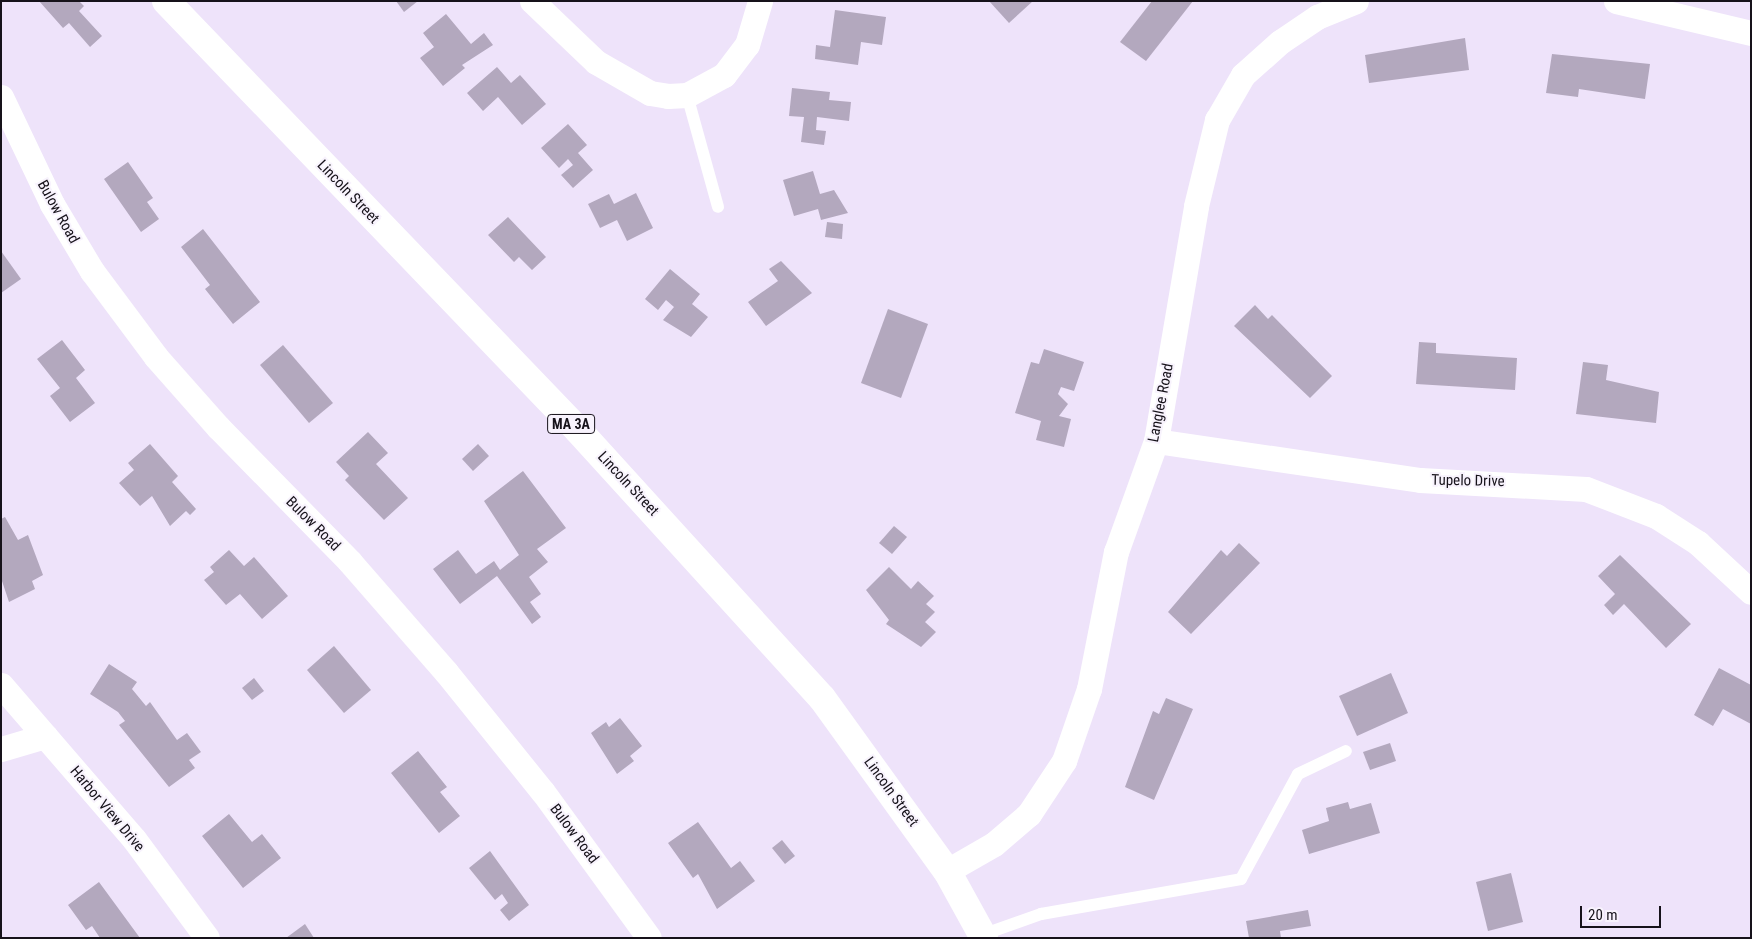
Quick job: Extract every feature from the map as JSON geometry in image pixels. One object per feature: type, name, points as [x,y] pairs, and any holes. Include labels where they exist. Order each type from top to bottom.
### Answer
[{"type":"main road","name":"Lincoln Street","points":[[166,1],[739,604],[822,698],[947,871],[983,936]]},
{"type":"street","points":[[532,1],[596,62],[625,80],[650,93],[687,95],[724,74],[747,45],[760,1]]},
{"type":"street","name":"Langlee Road","points":[[947,871],[994,844],[1029,814],[1064,762],[1089,689],[1116,552],[1156,441],[1196,206],[1217,120],[1243,75],[1280,42],[1317,17],[1356,1]]},
{"type":"street","points":[[1616,1],[1751,33]]},
{"type":"street","name":"Bulow Road","points":[[1,97],[77,246],[156,357],[218,427],[350,562],[446,672],[543,792],[649,938]]},
{"type":"street","name":"Tupelo Drive","points":[[1156,441],[1420,480],[1586,489],[1677,530],[1751,592]]},
{"type":"street","name":"Harbor View Drive","points":[[1,685],[134,839],[207,938]]},
{"type":"street","points":[[1,749],[45,736]]},
{"type":"lane","points":[[687,95],[718,207]]},
{"type":"lane","points":[[983,936],[1041,914],[1241,880],[1292,781],[1346,751]]},
{"type":"building","points":[[39,1],[79,1],[84,6],[79,11],[102,36],[90,47],[69,23],[63,28]]},
{"type":"building","points":[[396,1],[418,1],[404,12]]},
{"type":"building","points":[[989,1],[1033,1],[1009,23]]},
{"type":"building","points":[[1152,1],[1193,1],[1146,61],[1120,42]]},
{"type":"building","points":[[835,10],[886,17],[882,45],[861,42],[858,65],[815,59],[816,45],[830,47]]},
{"type":"building","points":[[446,14],[471,44],[484,33],[493,45],[462,65],[465,68],[443,86],[420,58],[434,47],[423,33]]},
{"type":"building","points":[[1465,38],[1469,70],[1369,83],[1365,55]]},
{"type":"building","points":[[1552,54],[1650,64],[1645,99],[1579,89],[1578,97],[1546,93]]},
{"type":"building","points":[[497,67],[511,83],[520,75],[546,104],[522,125],[498,97],[483,111],[467,93]]},
{"type":"building","points":[[792,88],[830,92],[829,100],[851,102],[849,121],[817,117],[816,130],[826,131],[824,145],[801,142],[804,117],[789,116]]},
{"type":"building","points":[[568,124],[587,145],[578,153],[593,170],[573,188],[561,175],[573,165],[568,159],[559,168],[541,148]]},
{"type":"building","points":[[128,162],[153,198],[147,202],[159,219],[141,232],[104,179]]},
{"type":"building","points":[[813,171],[820,194],[834,190],[848,213],[821,220],[818,209],[794,216],[783,180]]},
{"type":"building","points":[[636,193],[653,228],[627,241],[617,220],[600,228],[588,204],[609,194],[614,204]]},
{"type":"building","points":[[508,217],[546,257],[532,270],[519,257],[514,262],[488,235]]},
{"type":"building","points":[[827,222],[843,224],[842,239],[825,237]]},
{"type":"building","points":[[203,229],[260,302],[233,324],[205,289],[210,285],[181,247]]},
{"type":"building","points":[[1,251],[21,279],[1,293]]},
{"type":"building","points":[[781,261],[812,293],[766,326],[748,302],[778,281],[769,269]]},
{"type":"building","points":[[670,269],[700,294],[692,304],[708,317],[691,337],[663,320],[674,307],[666,300],[658,310],[645,299]]},
{"type":"building","points":[[1255,305],[1268,319],[1272,315],[1332,376],[1310,398],[1234,326]]},
{"type":"building","points":[[888,309],[928,324],[901,398],[861,383]]},
{"type":"building","points":[[62,340],[85,370],[76,378],[95,403],[70,422],[50,396],[60,388],[37,359]]},
{"type":"building","points":[[1419,342],[1436,343],[1436,353],[1517,358],[1515,390],[1416,384]]},
{"type":"building","points":[[283,345],[333,403],[309,423],[260,365]]},
{"type":"building","points":[[1044,349],[1084,362],[1074,391],[1061,387],[1058,394],[1068,404],[1059,416],[1071,419],[1064,447],[1036,440],[1041,421],[1015,413],[1031,362],[1039,364]]},
{"type":"building","points":[[1583,362],[1608,365],[1606,380],[1659,392],[1656,423],[1576,414]]},
{"type":"building","points":[[368,432],[388,453],[376,464],[408,498],[384,520],[345,480],[349,476],[336,462]]},
{"type":"building","points":[[150,444],[178,476],[172,482],[196,509],[190,515],[186,511],[170,526],[152,496],[140,506],[119,483],[134,470],[128,463]]},
{"type":"building","points":[[478,444],[489,456],[473,471],[462,459]]},
{"type":"building","points":[[523,471],[566,528],[537,549],[548,562],[529,577],[541,594],[530,602],[541,617],[532,624],[497,576],[460,604],[433,569],[458,550],[476,574],[494,561],[500,570],[519,555],[484,501]]},
{"type":"building","points":[[5,517],[18,540],[28,535],[43,575],[32,581],[35,589],[9,602],[1,578],[1,519]]},
{"type":"building","points":[[894,526],[907,537],[892,554],[879,543]]},
{"type":"building","points":[[1239,543],[1260,563],[1191,634],[1168,612],[1221,550],[1227,556]]},
{"type":"building","points":[[229,550],[244,566],[254,557],[288,596],[262,619],[240,594],[226,605],[204,580],[214,572],[210,567]]},
{"type":"building","points":[[1620,555],[1691,624],[1666,648],[1624,604],[1613,615],[1604,605],[1615,594],[1598,576]]},
{"type":"building","points":[[889,567],[911,589],[918,581],[934,596],[926,604],[935,612],[925,622],[936,632],[921,647],[886,624],[889,620],[866,590]]},
{"type":"building","points":[[334,646],[371,690],[344,713],[307,670]]},
{"type":"building","points":[[109,664],[137,682],[132,689],[146,706],[150,702],[177,740],[187,733],[201,752],[189,760],[195,768],[169,787],[119,725],[125,721],[118,712],[90,694]]},
{"type":"building","points":[[1719,668],[1751,685],[1751,724],[1723,709],[1713,726],[1694,715]]},
{"type":"building","points":[[1391,673],[1408,713],[1357,736],[1339,696]]},
{"type":"building","points":[[254,678],[264,691],[252,700],[242,688]]},
{"type":"building","points":[[1166,698],[1193,709],[1154,800],[1125,787],[1153,711],[1159,714]]},
{"type":"building","points":[[620,718],[642,746],[630,756],[634,761],[617,774],[591,733],[606,722],[609,727]]},
{"type":"building","points":[[1390,743],[1396,761],[1370,770],[1363,752]]},
{"type":"building","points":[[418,751],[447,787],[440,792],[460,816],[439,833],[391,773]]},
{"type":"building","points":[[1348,802],[1350,809],[1371,803],[1380,833],[1309,854],[1302,830],[1329,821],[1326,808]]},
{"type":"building","points":[[229,814],[252,842],[262,834],[281,858],[243,888],[202,836]]},
{"type":"building","points":[[698,822],[731,868],[740,861],[755,881],[717,909],[698,874],[693,878],[668,843]]},
{"type":"building","points":[[782,840],[795,856],[785,864],[772,848]]},
{"type":"building","points":[[490,851],[529,905],[509,921],[500,910],[508,903],[502,894],[495,900],[469,868]]},
{"type":"building","points":[[1511,873],[1523,922],[1488,931],[1476,882]]},
{"type":"building","points":[[99,882],[140,938],[100,938],[92,926],[86,930],[68,905]]},
{"type":"building","points":[[1308,910],[1311,926],[1280,931],[1281,938],[1249,938],[1246,921]]},
{"type":"building","points":[[305,924],[314,938],[286,938]]}]
